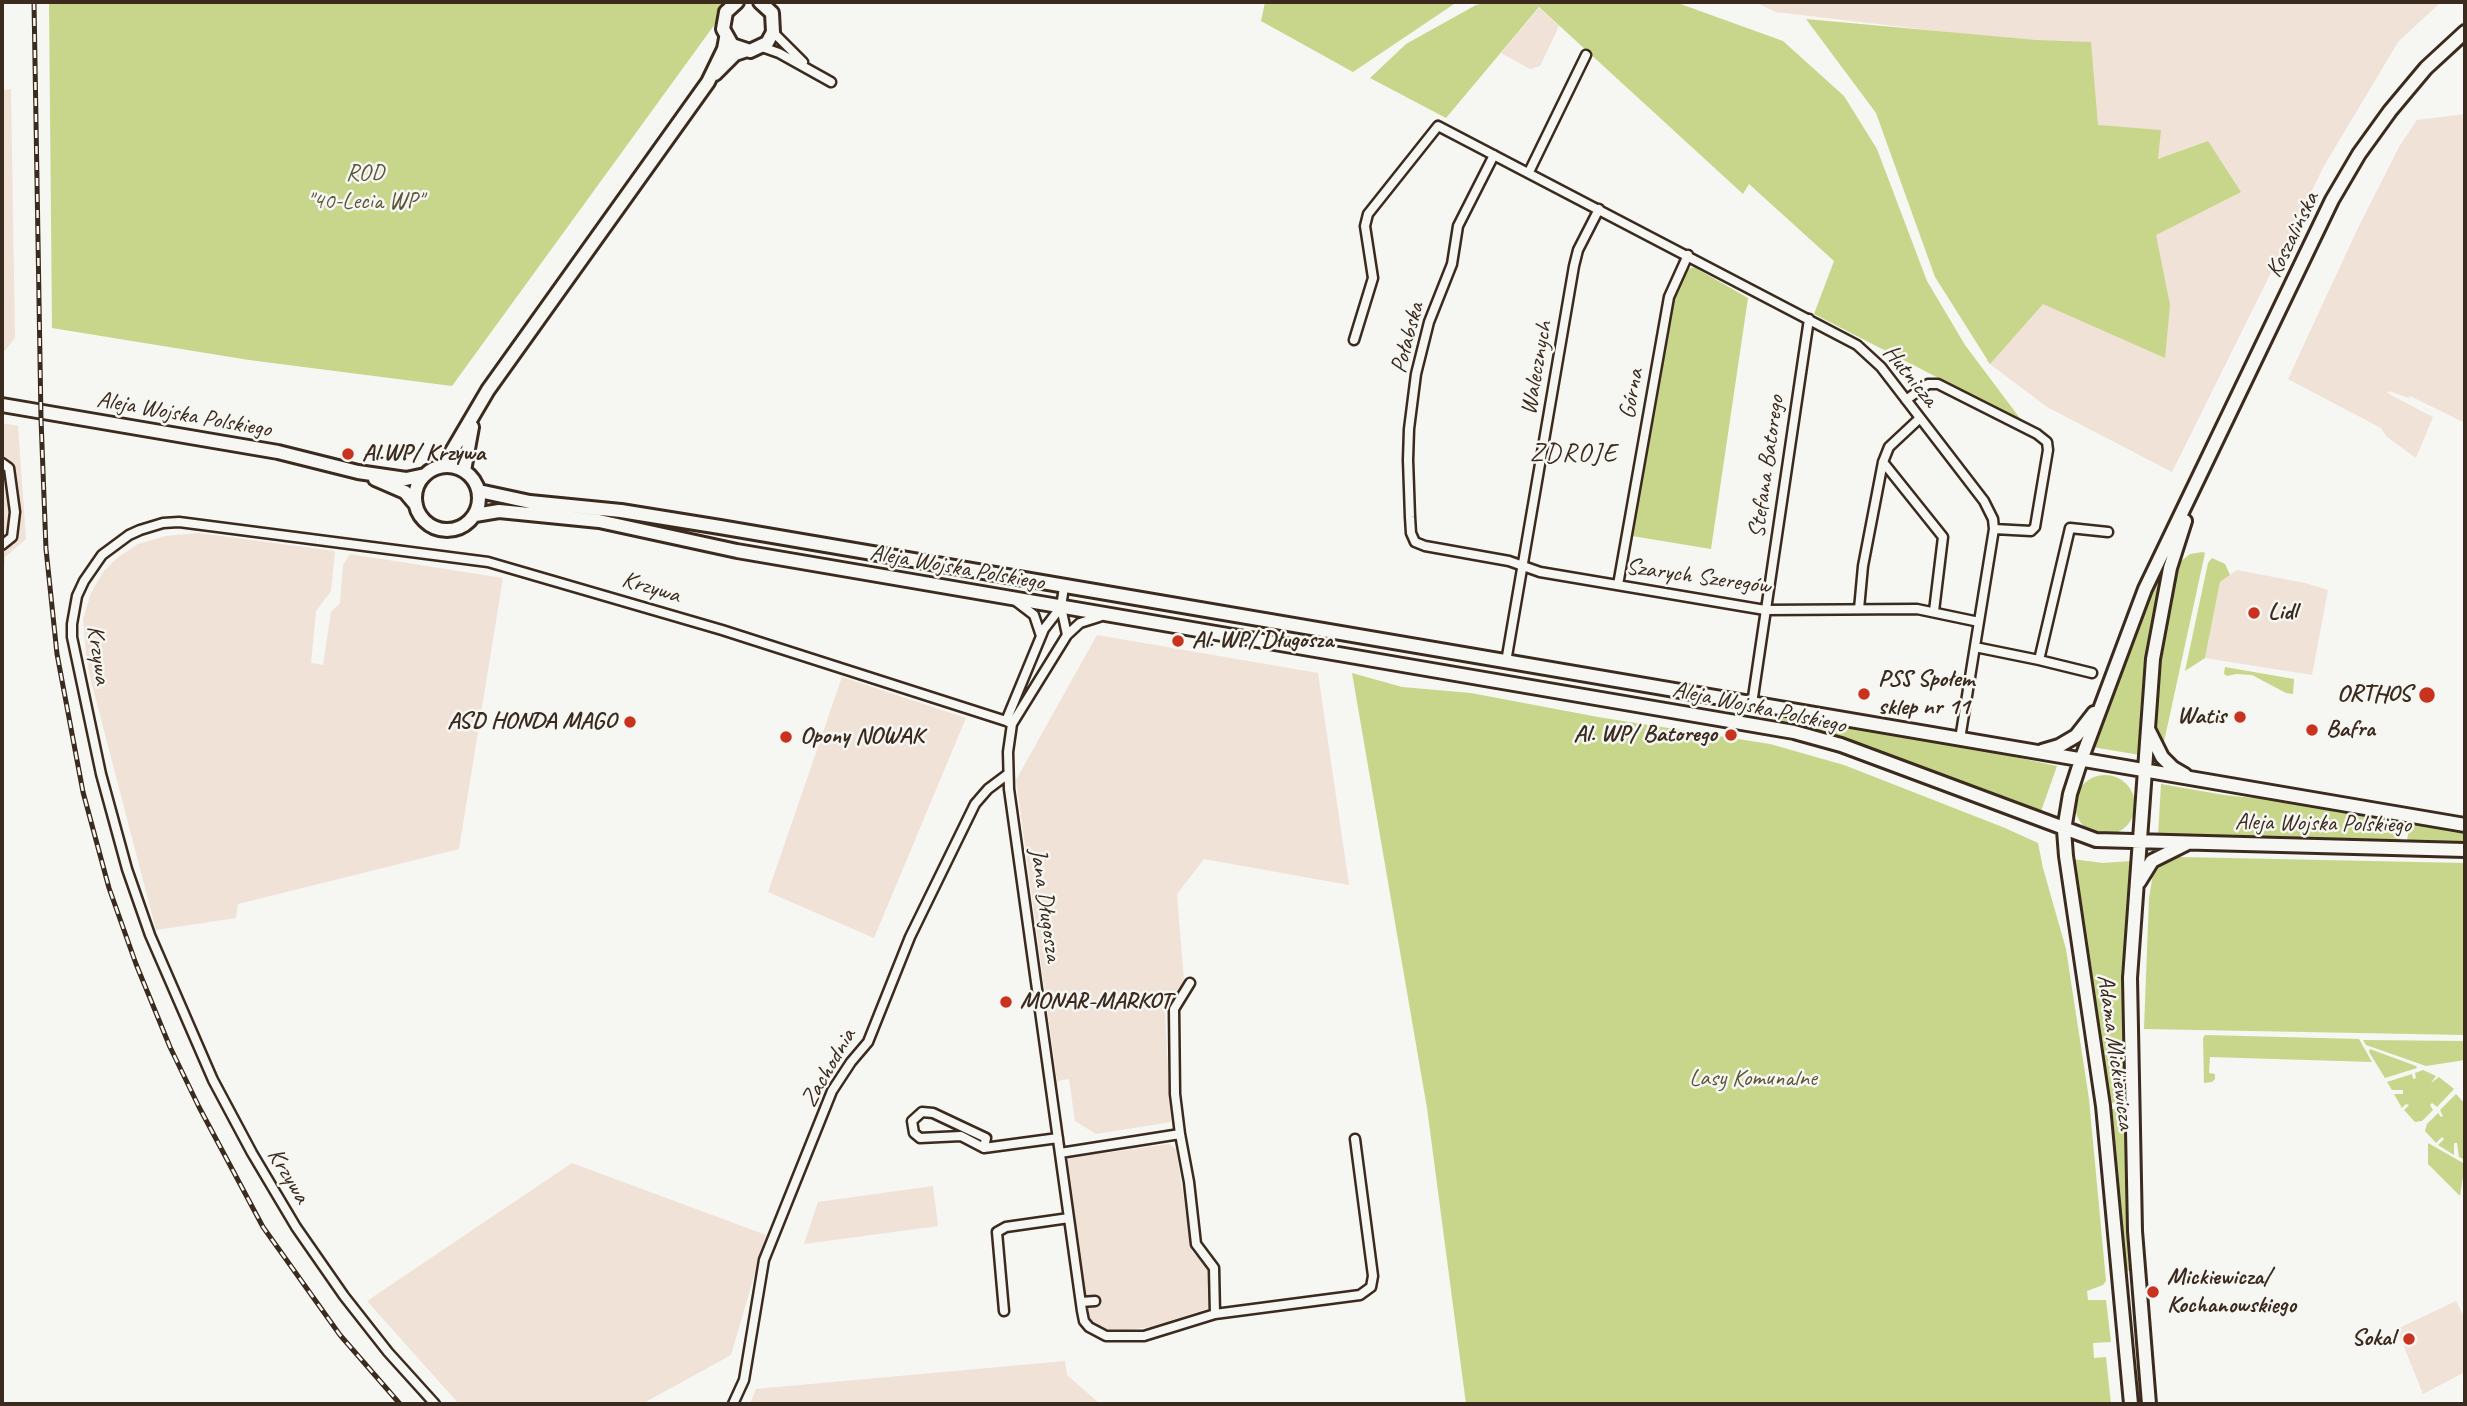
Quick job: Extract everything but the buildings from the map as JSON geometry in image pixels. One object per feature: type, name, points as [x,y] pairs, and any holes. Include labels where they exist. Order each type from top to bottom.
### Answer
[{"type":"main road","points":[[737,2],[729,7],[723,18],[723,30],[732,45],[744,51]]},
{"type":"main road","points":[[440,467],[488,390],[708,82],[735,54],[762,47],[774,32],[774,19],[767,5]]},
{"type":"main road","name":"Koszalińska","points":[[2081,760],[2146,589],[2321,223],[2350,170],[2384,119],[2410,87],[2465,32]]},
{"type":"main road","points":[[708,82],[724,49],[726,38]]},
{"type":"main road","name":"Aleja Wojska Polskiego","points":[[2,405],[265,450],[358,472],[406,479],[425,475]]},
{"type":"main road","points":[[464,471],[475,413]]},
{"type":"main road","points":[[452,466],[464,471],[473,479],[479,491],[475,515],[461,527],[442,530],[425,521],[416,505],[418,486],[425,475],[440,467],[452,466]]},
{"type":"main road","name":"Aleja Wojska Polskiego","points":[[358,472],[405,492],[416,505]]},
{"type":"main road","name":"Koszalińska","points":[[2139,841],[2153,659],[2165,589],[2198,483]]},
{"type":"main road","name":"Aleja Wojska Polskiego","points":[[479,491],[530,502],[621,511],[2465,825]]},
{"type":"main road","name":"Aleja Wojska Polskiego","points":[[475,515],[499,511],[599,521],[699,544],[1811,736],[2096,840],[2465,850]]},
{"type":"main road","points":[[908,581],[913,561]]},
{"type":"main road","points":[[1434,671],[1437,650]]},
{"type":"main road","points":[[2033,752],[2059,746],[2076,736],[2103,702]]},
{"type":"main road","points":[[2147,728],[2168,764],[2199,780]]},
{"type":"main road","name":"Adama Mickiewicza","points":[[2081,760],[2070,794],[2064,830],[2103,1106],[2131,1404]]},
{"type":"main road","name":"Adama Mickiewicza","points":[[2139,841],[2130,1029],[2137,1280],[2149,1404]]},
{"type":"main road","points":[[2136,892],[2141,877],[2152,861],[2168,851],[2192,842]]},
{"type":"main road","points":[[2120,1281],[2137,1280]]},
{"type":"street","points":[[774,32],[811,69]]},
{"type":"street","points":[[762,47],[811,69],[831,82]]},
{"type":"street","points":[[1529,172],[1586,55]]},
{"type":"street","name":"Hutnicza","points":[[1354,340],[1373,278],[1365,226],[1368,214],[1438,125],[1809,319],[1869,354],[1983,500],[1993,519],[1994,529]]},
{"type":"street","name":"Połabska","points":[[1415,542],[1409,517],[1408,460],[1416,374],[1429,322],[1452,264],[1458,226],[1494,155]]},
{"type":"street","name":"Walecznych","points":[[1506,662],[1574,266],[1578,250],[1599,209]]},
{"type":"street","name":"Górna","points":[[1618,585],[1669,297],[1688,255]]},
{"type":"street","name":"Stefana Batorego","points":[[1752,704],[1809,319]]},
{"type":"street","points":[[1906,400],[1928,384],[1938,384],[2037,434],[2047,442],[2048,450],[2035,527],[2031,531],[1994,529],[1960,739]]},
{"type":"street","points":[[1859,609],[1863,566],[1883,462],[1889,447],[1920,418]]},
{"type":"street","points":[[1883,462],[1943,537],[1934,611]]},
{"type":"street","points":[[2,463],[9,468],[15,512],[12,537],[2,545]]},
{"type":"street","name":"Krzywa","points":[[435,1404],[388,1352],[344,1296],[296,1227],[218,1089],[166,976],[127,869],[103,785],[72,637],[77,596],[102,555],[122,539],[140,530],[163,523],[179,522],[488,562],[722,630],[1009,722]]},
{"type":"street","points":[[2039,660],[2070,528],[2108,532]]},
{"type":"street","name":"Szarych Szeregów","points":[[1415,542],[1425,547],[1508,561],[1523,567],[1765,610],[1917,609],[1979,622]]},
{"type":"street","points":[[1064,587],[1061,607],[1067,635]]},
{"type":"street","points":[[1008,598],[1034,615],[1041,636]]},
{"type":"street","points":[[1009,722],[1041,636],[1061,607]]},
{"type":"street","points":[[1009,722],[1067,635],[1080,623],[1091,618],[1112,616]]},
{"type":"street","points":[[1975,647],[2092,673]]},
{"type":"street","name":"Jana Długosza","points":[[1009,722],[1008,774],[1084,1321],[1100,1335],[1112,1337],[1155,1333],[1215,1314],[1360,1295],[1371,1287],[1373,1276],[1355,1139]]},
{"type":"street","name":"Zachodnia","points":[[733,1404],[744,1380],[765,1260],[832,1091],[868,1042],[910,937],[975,804],[988,789],[1008,774]]},
{"type":"street","points":[[1190,983],[1174,1009],[1175,1094],[1196,1244],[1214,1268],[1215,1314]]},
{"type":"street","points":[[984,1148],[986,1138],[933,1113],[922,1112],[912,1121],[914,1133],[920,1138],[961,1136],[984,1148],[1058,1138]]},
{"type":"street","points":[[1060,1153],[1180,1135]]},
{"type":"street","points":[[1004,1311],[997,1232],[1006,1227],[1069,1218]]},
{"type":"street","points":[[1081,1302],[1095,1301]]},
{"type":"shaded area","points":[[1754,2],[2441,2],[2398,42],[2324,166],[2172,472],[2047,407],[1986,361],[2040,303],[2039,43],[1776,12]]},
{"type":"shaded area","points":[[1539,8],[1559,26],[1540,66],[1530,69],[1501,53]]},
{"type":"shaded area","points":[[11,89],[15,338],[3,353],[2,90]]},
{"type":"shaded area","points":[[2465,114],[2465,423],[2410,396],[2409,398],[2389,391],[2387,393],[2433,417],[2416,458],[2387,437],[2381,428],[2288,379],[2357,230],[2399,147],[2417,120]]},
{"type":"shaded area","points":[[2,423],[18,426],[26,539],[5,557],[2,594]]},
{"type":"shaded area","points":[[198,533],[335,551],[331,591],[316,611],[311,663],[323,665],[331,612],[340,603],[343,565],[350,554],[503,578],[459,849],[238,904],[236,918],[156,930],[90,677],[83,619],[91,593],[103,572],[117,558],[138,544],[166,536]]},
{"type":"shaded area","points":[[2237,570],[2328,590],[2312,675],[2205,658],[2220,582]]},
{"type":"shaded area","points":[[1097,635],[1318,673],[1349,885],[1204,859],[1177,894],[1184,981],[1175,997],[1164,998],[1171,1122],[1096,1134],[1075,1121],[1069,1079],[1057,1081],[1016,780]]},
{"type":"shaded area","points":[[842,677],[966,718],[874,938],[768,892]]},
{"type":"shaded area","points":[[1169,1144],[1176,1149],[1192,1252],[1208,1266],[1212,1307],[1152,1327],[1101,1329],[1088,1321],[1085,1315],[1065,1165],[1070,1158]]},
{"type":"shaded area","points":[[572,1163],[766,1235],[731,1355],[642,1404],[459,1404],[367,1301]]},
{"type":"shaded area","points":[[933,1186],[938,1226],[804,1244],[818,1202]]},
{"type":"shaded area","points":[[2456,1301],[2465,1319],[2465,1372],[2423,1394],[2397,1329]]},
{"type":"shaded area","points":[[1065,1361],[1067,1375],[1100,1404],[750,1404],[756,1389]]},
{"type":"green space","name":"ROD \"40-Lecia WP\"","points":[[49,2],[731,2],[452,386],[249,360],[52,328]]},
{"type":"green space","points":[[1265,2],[1457,2],[1353,72],[1261,21]]},
{"type":"green space","points":[[1488,2],[1675,2],[1783,41],[1844,96],[1877,149],[1927,281],[1965,345],[2022,421],[1814,314],[1834,261],[1749,184],[1743,194],[1539,7],[1446,118],[1370,78],[1406,44],[1476,5]]},
{"type":"green space","points":[[1806,19],[2036,40],[2091,42],[2098,125],[2161,130],[2158,159],[2208,141],[2241,192],[2156,235],[2170,305],[2165,358],[2043,304],[1990,364],[1935,277],[1876,113]]},
{"type":"green space","points":[[1694,267],[1748,298],[1711,549],[1632,536],[1674,295],[1685,270]]},
{"type":"green space","points":[[2174,536],[2150,639],[2140,755],[2092,747],[2146,599]]},
{"type":"green space","points":[[2205,553],[2162,751],[2155,738],[2153,720],[2158,666],[2170,597],[2180,562],[2190,554]]},
{"type":"green space","points":[[2212,558],[2225,564],[2230,575],[2220,582],[2205,658],[2185,671],[2208,563]]},
{"type":"green space","points":[[2225,667],[2294,679],[2293,694],[2252,675],[2227,676],[2224,674]]},
{"type":"green space","name":"Lasy Komunalne","points":[[1352,673],[1402,687],[1471,693],[1598,717],[1770,744],[1844,765],[2038,843],[2066,949],[2089,1099],[2106,1281],[2103,1285],[2087,1291],[2088,1300],[2106,1300],[2111,1342],[2093,1343],[2094,1358],[2106,1357],[2111,1404],[1466,1404],[1427,1108]]},
{"type":"green space","points":[[1777,713],[1959,745],[2057,766],[2040,814],[1775,723]]},
{"type":"green space","points":[[2105,775],[2126,784],[2135,805],[2126,826],[2105,835],[2084,826],[2075,805],[2084,784]]},
{"type":"green space","points":[[2161,784],[2224,795],[2303,803],[2402,820],[2400,841],[2158,836]]},
{"type":"green space","points":[[2410,821],[2465,830],[2465,845],[2407,841]]},
{"type":"green space","points":[[2180,857],[2465,863],[2465,1035],[2144,1029],[2149,898],[2153,874],[2164,862]]},
{"type":"green space","points":[[2072,859],[2103,863],[2132,861],[2126,964],[2126,1102],[2108,1103]]},
{"type":"green space","points":[[2205,1035],[2359,1039],[2372,1062],[2210,1057],[2209,1073],[2215,1074],[2215,1079],[2204,1083]]},
{"type":"green space","points":[[2363,1040],[2465,1041],[2465,1060],[2426,1066],[2366,1045]]},
{"type":"green space","points":[[2370,1049],[2417,1068],[2385,1078],[2369,1052]]},
{"type":"green space","points":[[2423,1070],[2436,1076],[2431,1083],[2439,1077],[2454,1089],[2437,1107],[2432,1103],[2430,1105],[2433,1110],[2422,1121],[2415,1122],[2404,1110],[2409,1105],[2406,1104],[2402,1108],[2394,1094],[2403,1094],[2403,1090],[2392,1090],[2387,1082],[2412,1074],[2413,1079],[2416,1078],[2415,1073]]},
{"type":"green space","points":[[2456,1094],[2465,1104],[2465,1160],[2459,1157],[2457,1143],[2454,1143],[2454,1155],[2438,1145],[2444,1139],[2442,1137],[2436,1143],[2425,1131],[2427,1124],[2438,1113],[2443,1116],[2440,1110]]},
{"type":"green space","points":[[2109,1109],[2127,1109],[2132,1268],[2127,1272],[2124,1269]]},
{"type":"green space","points":[[2428,1143],[2465,1164],[2460,1196],[2428,1164]]},
{"type":"railway","points":[[34,2],[41,419],[46,549],[57,654],[83,792],[109,888],[136,964],[170,1047],[199,1107],[263,1227],[340,1335],[400,1404]]},
{"type":"place","name":"Al.WP/ Krzywa","points":[[348,454]]},
{"type":"place","name":"Lidl","points":[[2254,613]]},
{"type":"place","name":"Al. WP/ Długosza","points":[[1178,641]]},
{"type":"place","name":"PSS Społem sklep nr 11","points":[[1864,694]]},
{"type":"place","name":"ORTHOS","points":[[2427,695]]},
{"type":"place","name":"Watis","points":[[2240,717]]},
{"type":"place","name":"ASD HONDA MAGO","points":[[630,722]]},
{"type":"place","name":"Bafra","points":[[2312,730]]},
{"type":"place","name":"Al. WP/ Batorego","points":[[1731,735]]},
{"type":"place","name":"Opony NOWAK","points":[[786,737]]},
{"type":"place","name":"MONAR-MARKOT","points":[[1006,1002]]},
{"type":"place","name":"Mickiewicza/ Kochanowskiego","points":[[2153,1292]]},
{"type":"place","name":"Sokal","points":[[2409,1339]]},
{"type":"district","name":"ZDROJE","points":[[1574,454]]}]
